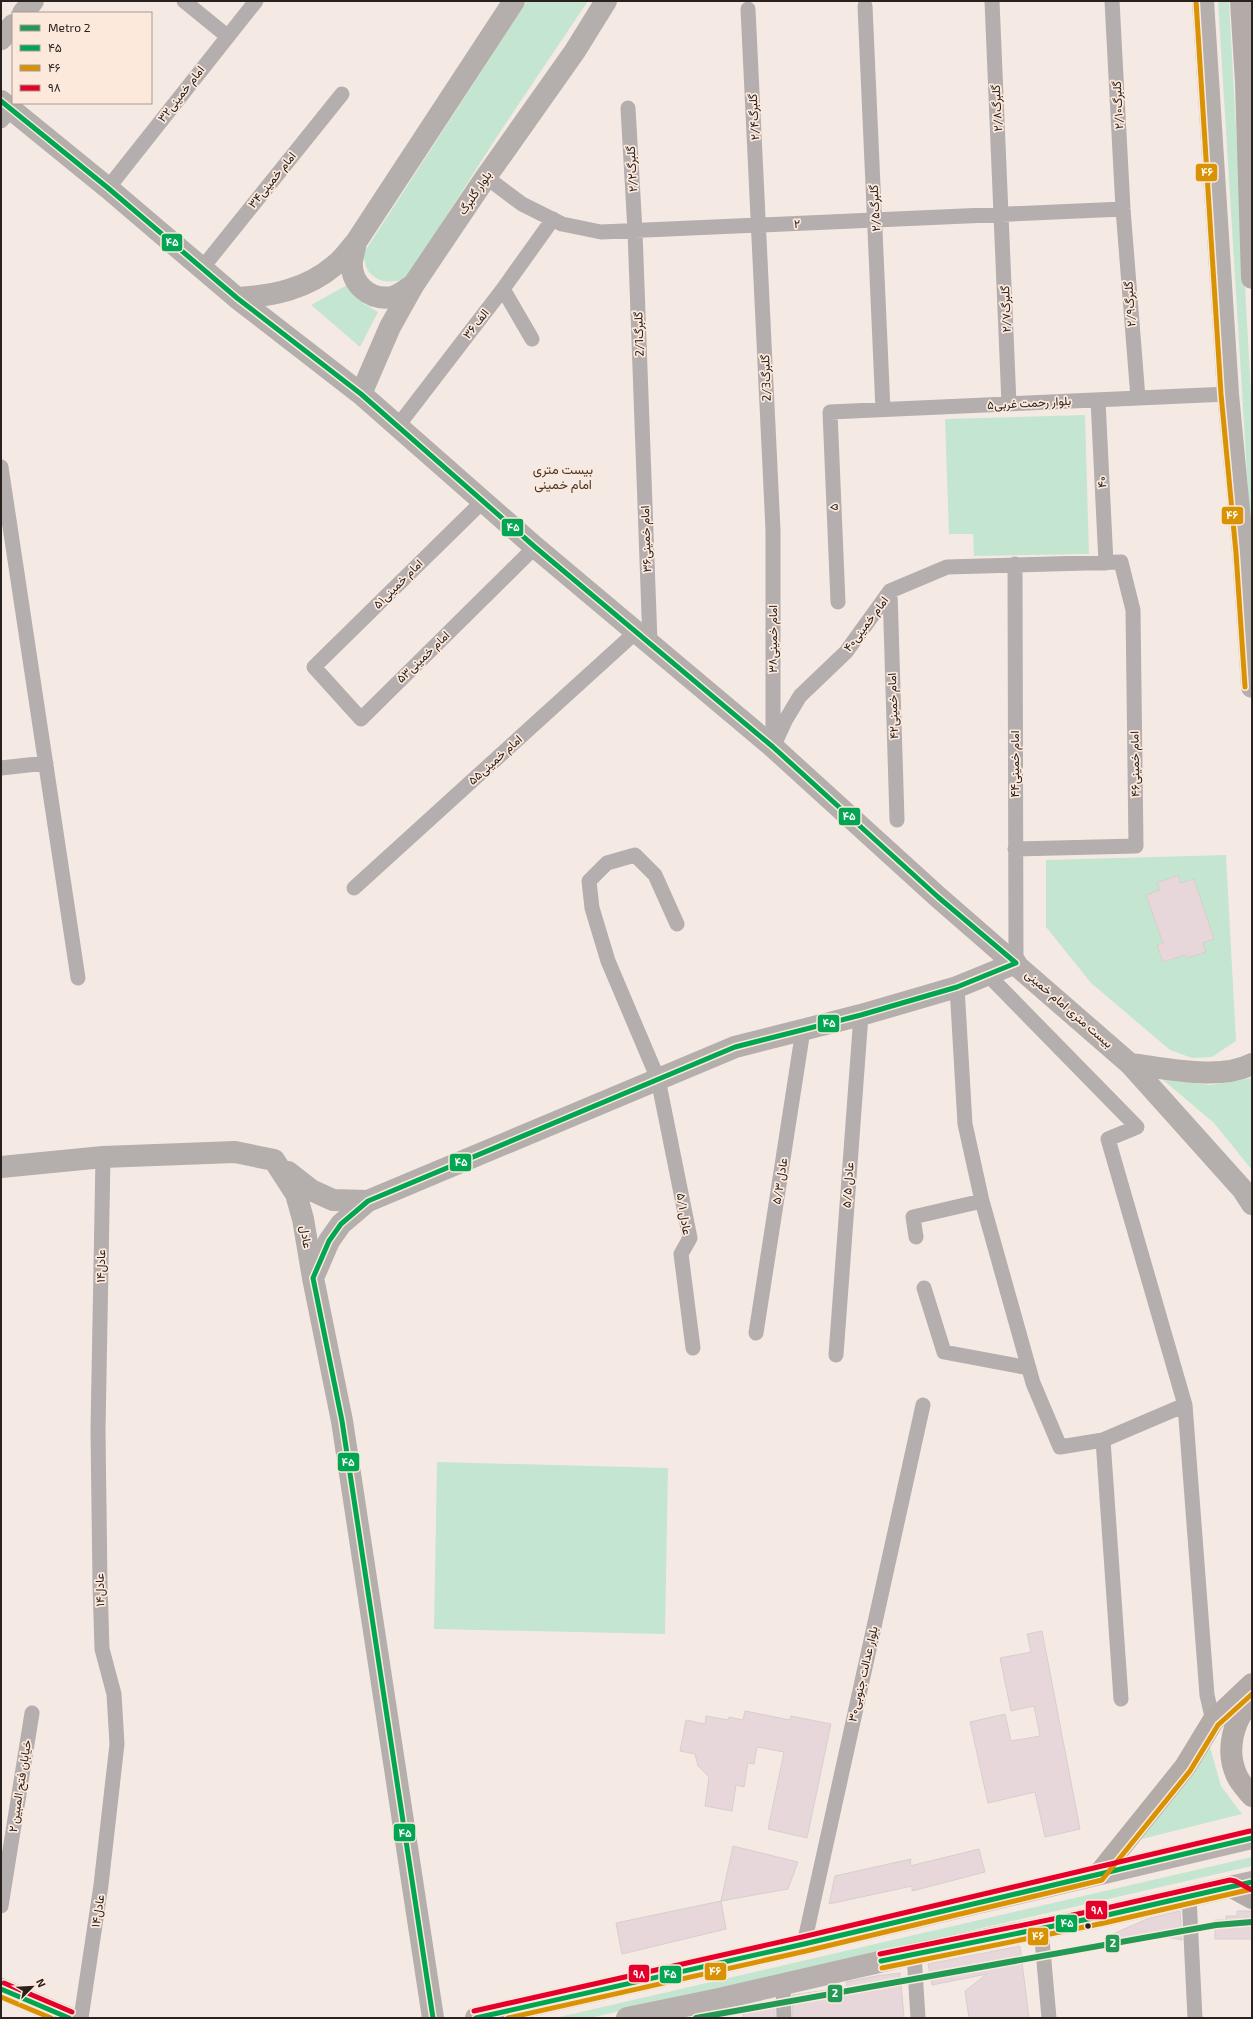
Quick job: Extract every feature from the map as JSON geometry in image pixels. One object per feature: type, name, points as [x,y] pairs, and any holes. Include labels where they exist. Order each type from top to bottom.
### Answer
[{"type":"highway","points":[[1245,13],[1249,77],[1252,278]]},
{"type":"highway","points":[[1099,1874],[1185,1767],[1213,1721],[1252,1684]]},
{"type":"highway","points":[[1252,1700],[1244,1708],[1233,1733],[1230,1750],[1237,1776],[1252,1796]]},
{"type":"highway","points":[[1242,1885],[1252,1898]]},
{"type":"main road","points":[[476,2018],[804,1944],[1252,1838]]},
{"type":"main road","points":[[627,2018],[720,2008],[783,1984],[914,1954],[1242,1885]]},
{"type":"street","points":[[24,12],[34,1]]},
{"type":"street","points":[[184,1],[227,36]]},
{"type":"street","name":"امام خمینی۳۲","points":[[108,188],[256,1]]},
{"type":"street","name":"بلوار گلبرگ","points":[[361,394],[390,327],[414,284],[486,177],[575,51],[606,1]]},
{"type":"street","name":"گلبرگ۲/۸","points":[[992,1],[1002,214]]},
{"type":"street","name":"گلبرگ۲/۱۰","points":[[1112,1],[1123,209]]},
{"type":"street","points":[[1203,1],[1228,394],[1243,552],[1252,687]]},
{"type":"street","points":[[237,298],[267,296],[293,288],[320,277],[337,264],[356,242],[508,4]]},
{"type":"street","name":"گلبرگ۲/۵","points":[[865,6],[876,221],[883,410]]},
{"type":"street","name":"گلبرگ۲/۴","points":[[748,9],[760,226]]},
{"type":"street","points":[[1,39],[12,26]]},
{"type":"street","name":"امام خمینی۳۴","points":[[203,267],[342,94]]},
{"type":"street","name":"گلبرگ۲/۲","points":[[628,108],[635,231]]},
{"type":"street","name":"بیست متری امام خمینی","points":[[4,111],[108,188],[203,267],[237,298],[361,394],[535,547],[773,747],[938,897],[1016,963],[1130,1064],[1243,1190],[1252,1204]]},
{"type":"street","name":"۲","points":[[486,177],[522,204],[562,224],[601,232],[1123,209]]},
{"type":"street","name":"گلبرگ۲/۹","points":[[1123,209],[1138,398]]},
{"type":"street","name":"گلبرگ۲/۷","points":[[1002,214],[1009,404]]},
{"type":"street","name":"۳۶ الف","points":[[397,427],[503,289],[553,219]]},
{"type":"street","name":"2/3گلبرگ","points":[[760,226],[773,530]]},
{"type":"street","name":"2/1گلبرگ","points":[[635,231],[642,436]]},
{"type":"street","points":[[356,242],[352,261],[354,275],[360,286],[370,295],[383,298],[393,297],[414,284]]},
{"type":"street","points":[[503,289],[532,339]]},
{"type":"street","name":"بلوار رحمت غربی۵","points":[[830,412],[1228,394]]},
{"type":"street","name":"۴۰","points":[[1098,400],[1113,563]]},
{"type":"street","name":"۵","points":[[830,412],[838,602]]},
{"type":"street","name":"امام خمینی۳۶","points":[[642,436],[643,637]]},
{"type":"street","points":[[1,467],[78,978]]},
{"type":"street","name":"امام خمینی۵۱","points":[[314,668],[483,501]]},
{"type":"street","name":"امام خمینی۳۸","points":[[773,530],[773,747]]},
{"type":"street","name":"امام خمینی۵۳","points":[[314,668],[361,719],[535,547]]},
{"type":"street","name":"امام خمینی۴۰","points":[[773,747],[785,721],[800,696],[846,652],[890,591],[947,568],[1015,564],[1113,563]]},
{"type":"street","name":"امام خمینی۴۶","points":[[1015,849],[1136,846],[1133,610],[1113,563]]},
{"type":"street","name":"۴۴امام خمینی","points":[[1015,564],[1016,963]]},
{"type":"street","name":"امام خمینی۴۲","points":[[890,591],[897,820]]},
{"type":"street","name":"امام خمینی۵۵","points":[[354,888],[643,637]]},
{"type":"street","points":[[1,768],[46,763]]},
{"type":"street","name":"عادل ۵/۱","points":[[677,924],[655,875],[635,855],[607,863],[589,881],[592,908],[608,961],[658,1079],[690,1238],[681,1254],[694,1348]]},
{"type":"street","points":[[313,1278],[329,1241],[341,1224],[368,1201],[735,1047],[861,1015],[957,988],[989,976],[1016,963]]},
{"type":"street","points":[[989,976],[1137,1127],[1108,1139],[1185,1405],[1207,1695],[1213,1721]]},
{"type":"street","points":[[957,988],[965,1124],[982,1201],[1033,1383],[1060,1447],[1103,1440],[1185,1405]]},
{"type":"street","name":"عادل ۵/۵","points":[[836,1355],[861,1015]]},
{"type":"street","name":"عادل ۵/۳","points":[[756,1333],[803,1030]]},
{"type":"street","points":[[1130,1064],[1191,1071],[1222,1072],[1242,1069],[1252,1064]]},
{"type":"street","points":[[1,1168],[103,1157],[235,1152],[274,1160],[311,1190],[333,1200],[368,1201]]},
{"type":"street","name":"عادل۱۴","points":[[81,2018],[101,1885],[117,1744],[114,1694],[102,1649],[100,1584],[98,1430],[103,1157]]},
{"type":"street","name":"عادل","points":[[274,1160],[296,1194],[303,1219],[313,1278],[342,1421],[433,2018]]},
{"type":"street","points":[[916,1237],[912,1217],[982,1201]]},
{"type":"street","points":[[924,1288],[944,1352],[1029,1368]]},
{"type":"street","name":"بلوار عدالت جنوبی۳۰","points":[[804,1944],[923,1405]]},
{"type":"street","points":[[1103,1440],[1121,1699]]},
{"type":"street","name":"خیابان فتح المبین ۲","points":[[1,1906],[32,1714]]},
{"type":"street","points":[[1189,1896],[1195,2018]]},
{"type":"street","points":[[1041,1928],[1049,2018]]},
{"type":"street","points":[[914,1954],[918,2018]]},
{"type":"street","points":[[783,1984],[784,2018]]},
{"type":"street","points":[[1,1989],[69,2018]]},
{"type":"green space","points":[[527,1],[588,1],[498,135],[406,279],[390,282],[380,280],[371,274],[367,269],[363,254]]},
{"type":"green space","points":[[1218,1],[1229,2],[1252,411],[1252,554]]},
{"type":"green space","points":[[347,285],[363,303],[378,312],[360,347],[311,305]]},
{"type":"green space","points":[[1085,415],[1089,554],[974,556],[973,534],[949,534],[945,419]]},
{"type":"green space","points":[[1226,855],[1236,1041],[1212,1057],[1192,1058],[1170,1050],[1091,983],[1046,927],[1046,860]]},
{"type":"green space","points":[[1252,1078],[1252,1170],[1214,1123],[1162,1079],[1210,1085]]},
{"type":"green space","points":[[437,1462],[668,1468],[665,1634],[434,1629]]},
{"type":"green space","points":[[1210,1747],[1221,1786],[1242,1814],[1142,1839]]},
{"type":"green space","points":[[1252,1857],[1252,1866],[590,2018],[555,2018]]},
{"type":"building","points":[[1178,875],[1181,883],[1194,879],[1214,939],[1203,943],[1206,952],[1187,958],[1185,955],[1163,962],[1157,945],[1163,943],[1146,895],[1160,890],[1157,883]]},
{"type":"building","points":[[1042,1631],[1080,1829],[1045,1837],[1035,1792],[988,1803],[970,1722],[1005,1714],[1011,1741],[1040,1736],[1034,1706],[1011,1711],[1000,1658],[1031,1652],[1027,1634]]},
{"type":"building","points":[[745,1711],[790,1720],[791,1716],[831,1724],[807,1838],[768,1829],[784,1752],[757,1747],[754,1764],[748,1763],[744,1787],[736,1785],[732,1811],[705,1806],[709,1777],[698,1766],[695,1754],[680,1751],[686,1720],[705,1724],[706,1716],[728,1720],[729,1717],[743,1720]]},
{"type":"building","points":[[733,1846],[798,1862],[788,1889],[721,1901]]},
{"type":"building","points":[[979,1849],[985,1872],[912,1891],[912,1886],[829,1904],[835,1876],[911,1859],[910,1866]]},
{"type":"building","points":[[721,1901],[726,1929],[622,1954],[616,1923]]},
{"type":"building","points":[[1180,1911],[1182,1940],[1162,1936],[1104,1938],[1147,1919]]},
{"type":"building","points":[[1237,1911],[1252,1911],[1252,1939],[1215,1939],[1215,1920],[1226,1920],[1226,1916],[1237,1916]]},
{"type":"building","points":[[1020,1946],[1029,2018],[969,2018],[965,1991],[987,1974],[932,1985],[928,1964]]},
{"type":"building","points":[[900,1973],[904,2018],[793,2018],[792,1995],[847,1987],[846,1982]]},
{"type":"building","points":[[775,2005],[775,2018],[744,2018],[743,2013]]},
{"type":"metro line","name":"2","points":[[696,2018],[1216,1925],[1252,1922]]},
{"type":"transit line","name":"۴۶","points":[[1196,1],[1221,394],[1236,553],[1245,687]]},
{"type":"transit line","name":"۴۵","points":[[1,101],[108,188],[237,298],[361,394],[535,547],[773,747],[938,897],[1016,963]]},
{"type":"transit line","name":"۴۵","points":[[313,1278],[329,1241],[341,1224],[368,1201],[735,1047],[861,1015],[957,987],[1016,963]]},
{"type":"transit line","name":"۴۵","points":[[313,1278],[342,1421],[433,2018]]},
{"type":"transit line","name":"۴۶","points":[[508,2018],[806,1951],[1102,1880],[1190,1771],[1218,1725],[1252,1694]]},
{"type":"transit line","name":"۹۸","points":[[474,2011],[802,1937],[1250,1831]]},
{"type":"transit line","name":"۴۵","points":[[476,2018],[804,1944],[1252,1838]]},
{"type":"transit line","name":"۹۸","points":[[880,1954],[1102,1909],[1230,1880],[1252,1890]]},
{"type":"transit line","name":"۴۵","points":[[881,1961],[1103,1916],[1252,1882]]},
{"type":"transit line","name":"۴۶","points":[[882,1968],[1104,1923],[1252,1889]]},
{"type":"transit line","name":"۹۸","points":[[4,1983],[72,2012]]},
{"type":"transit line","name":"۴۵","points":[[1,1989],[69,2018]]},
{"type":"transit line","name":"۴۶","points":[[1,1997],[51,2018]]},
{"type":"district","name":"بیست متری امام خمینی","points":[[563,476]]}]
